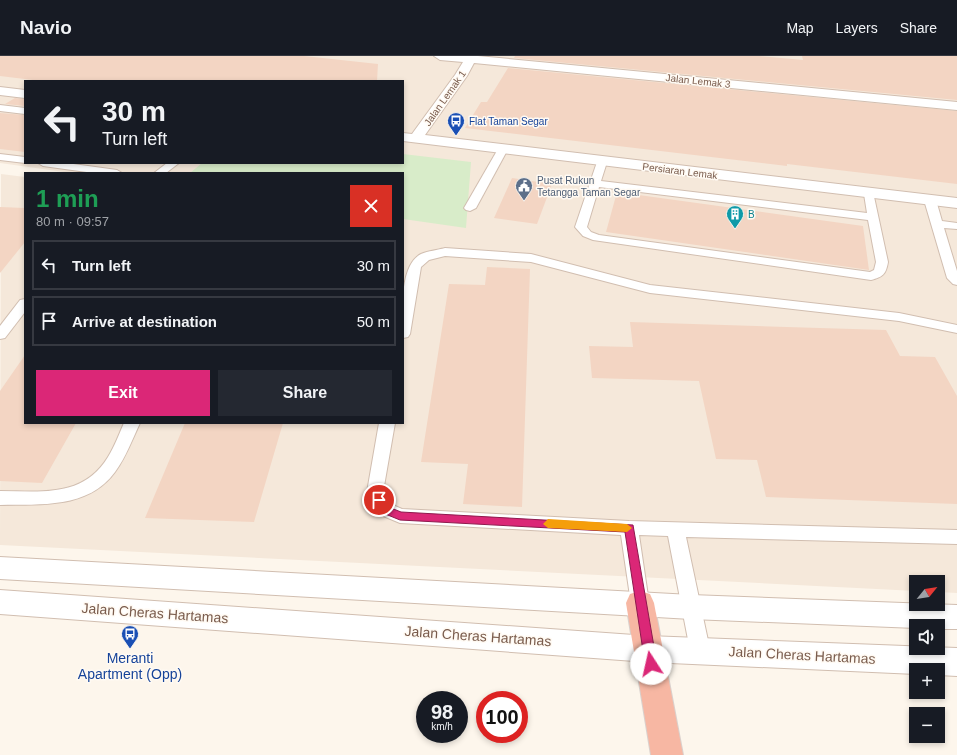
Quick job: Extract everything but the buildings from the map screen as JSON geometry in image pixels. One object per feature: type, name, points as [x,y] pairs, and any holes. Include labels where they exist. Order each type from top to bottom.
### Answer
[{"type":"highway","points":[[640,603],[666,755]]},
{"type":"street","name":"Jalan Lemak 3","points":[[440,56],[471,57],[957,106]]},
{"type":"street","name":"Jalan Lemak 1","points":[[410,138],[461,76],[471,57]]},
{"type":"street","points":[[0,91],[20,94]]},
{"type":"street","name":"Persiaran Lemak","points":[[410,138],[869,194],[957,203]]},
{"type":"street","points":[[0,568],[691,607],[957,617]]},
{"type":"street","name":"Jalan Cheras Hartamas","points":[[0,602],[648,649],[957,662]]},
{"type":"lane","points":[[0,102],[20,94]]},
{"type":"lane","points":[[0,108],[24,111]]},
{"type":"lane","points":[[470,208],[503,149]]},
{"type":"lane","points":[[0,157],[24,160]]},
{"type":"lane","points":[[602,162],[581,227],[587,234],[597,238],[871,276],[880,272],[882,262],[869,194]]},
{"type":"lane","points":[[51,164],[110,172]]},
{"type":"lane","points":[[160,172],[172,164]]},
{"type":"lane","points":[[595,183],[874,217]]},
{"type":"lane","points":[[930,200],[953,278],[957,281]]},
{"type":"lane","points":[[938,224],[957,226]]},
{"type":"lane","points":[[404,328],[415,266],[425,257],[445,252],[531,258],[650,289],[899,317],[956,330]]},
{"type":"lane","points":[[0,335],[24,304]]},
{"type":"lane","points":[[0,498],[67,497],[91,488],[107,472],[131,424]]},
{"type":"lane","points":[[387,424],[375,492],[382,508],[400,516],[676,530],[957,537]]},
{"type":"lane","points":[[629,528],[640,603]]},
{"type":"lane","points":[[676,530],[700,650]]},
{"type":"shaded area","points":[[0,56],[957,56],[957,593],[945,592],[945,575],[909,575],[909,591],[0,545],[1,174],[24,177],[24,424],[404,424],[404,172],[64,172],[0,163]]},
{"type":"green space","points":[[404,154],[471,162],[466,228],[404,219],[404,172],[191,172],[201,164],[404,164]]},
{"type":"slow traffic","points":[[548,524],[627,528]]},
{"type":"place","name":"Flat Taman Segar","points":[[456,136]]},
{"type":"place","name":"Pusat Rukun Tetangga Taman Segar","points":[[524,201]]},
{"type":"place","name":"B","points":[[735,229]]},
{"type":"place","name":"Meranti Apartment (Opp)","points":[[130,649]]},
{"type":"route","points":[[379,500],[382,508],[400,516],[629,528],[651,664]]}]
